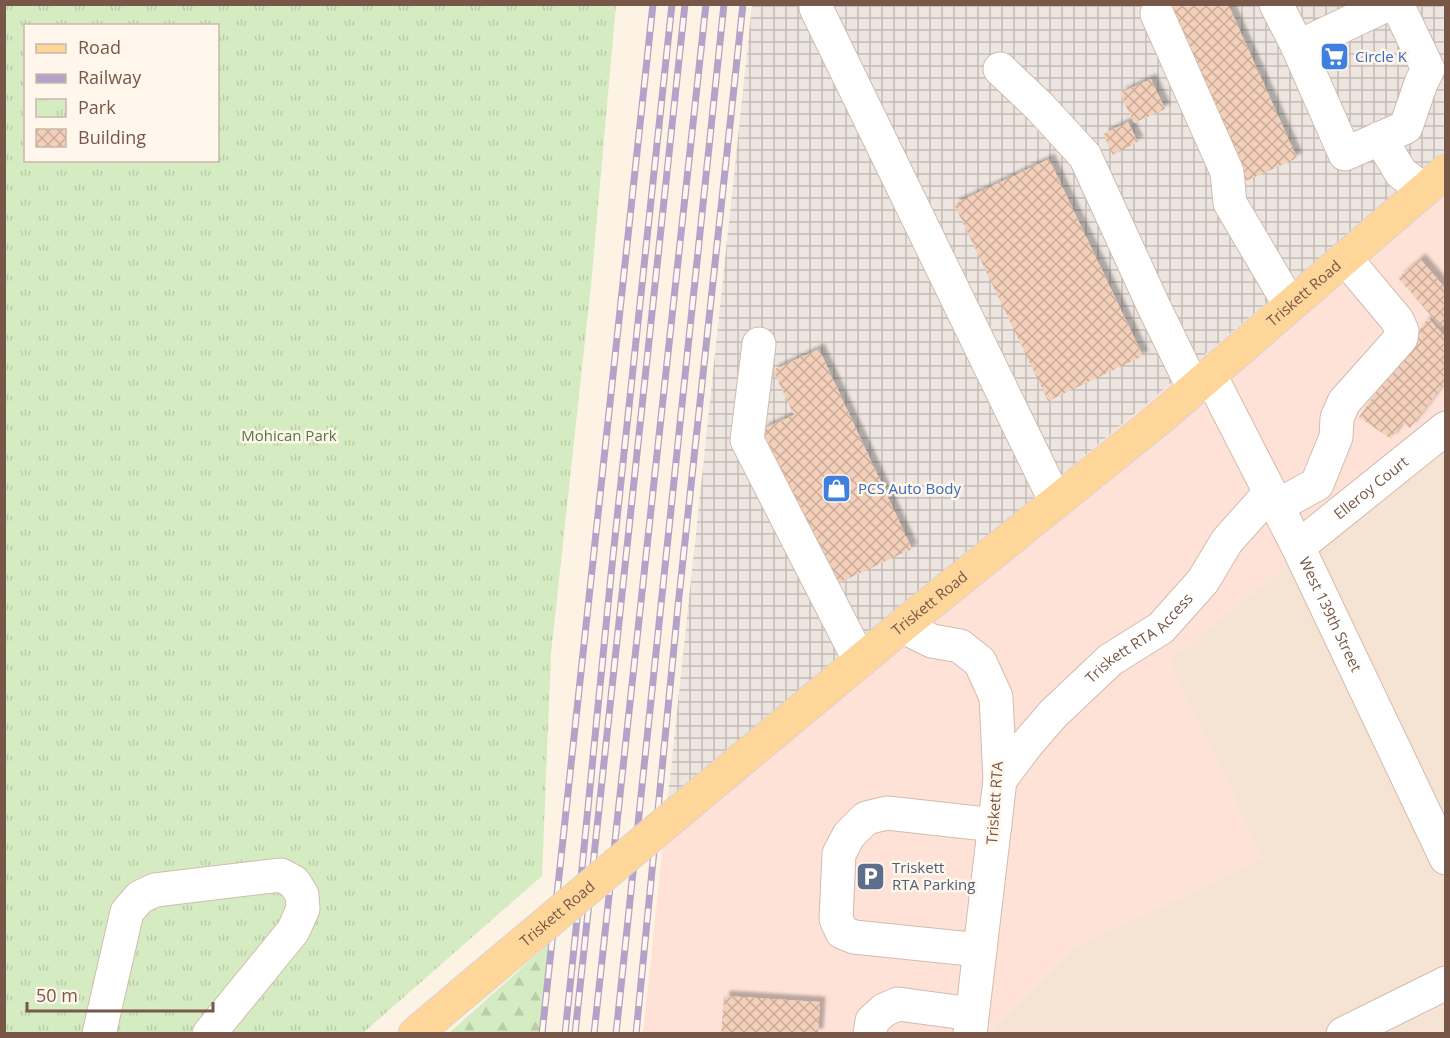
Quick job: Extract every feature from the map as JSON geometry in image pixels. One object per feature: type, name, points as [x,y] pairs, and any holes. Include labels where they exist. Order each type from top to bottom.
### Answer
[{"type":"main road","name":"Triskett Road","points":[[415,1034],[902,626],[1160,418],[1435,180]]},
{"type":"street","points":[[816,4],[1056,502]]},
{"type":"street","points":[[1276,4],[1298,47],[1345,154],[1406,128],[1428,69],[1397,4]]},
{"type":"street","points":[[1298,47],[1388,4]]},
{"type":"street","points":[[1157,14],[1227,172],[1230,203],[1290,305]]},
{"type":"street","name":"West 139th Street","points":[[1000,69],[1040,107],[1085,156],[1154,307],[1273,499],[1298,547],[1446,858]]},
{"type":"street","points":[[1380,138],[1401,173],[1435,180]]},
{"type":"street","name":"Triskett RTA Access","points":[[1000,780],[1053,714],[1110,660],[1161,628],[1203,581],[1227,542],[1273,499],[1317,484],[1336,437],[1337,418],[1344,402],[1401,338],[1402,331],[1397,320],[1345,258]]},
{"type":"street","points":[[759,344],[747,440],[860,661]]},
{"type":"street","name":"Elleroy Court","points":[[1298,547],[1446,429]]},
{"type":"street","name":"Triskett RTA","points":[[902,626],[932,641],[960,646],[980,662],[996,697],[1000,780],[971,1024]]},
{"type":"street","points":[[980,950],[854,938],[842,932],[836,918],[839,854],[849,835],[866,818],[887,813],[995,825]]},
{"type":"street","points":[[99,1034],[127,912],[140,897],[156,890],[281,875],[294,882],[302,895],[303,909],[292,931],[209,1034]]},
{"type":"street","points":[[1343,1034],[1446,983]]},
{"type":"street","points":[[870,1034],[872,1021],[884,1010],[898,1004],[971,1024]]},
{"type":"shaded area","points":[[752,5],[1442,5],[1446,12],[1445,153],[667,806]]},
{"type":"shaded area","points":[[1445,153],[1445,439],[1169,660],[1262,858],[1074,948],[993,1029],[992,1033],[643,1034],[667,806]]},
{"type":"shaded area","points":[[1445,439],[1445,1033],[992,1034],[993,1029],[1074,948],[1262,858],[1169,660]]},
{"type":"green space","name":"Mohican Park","points":[[5,5],[616,5],[591,285],[551,654],[542,876],[363,1033],[5,1034]]},
{"type":"green space","points":[[554,939],[544,1033],[449,1033]]},
{"type":"building","points":[[1166,4],[1228,4],[1297,158],[1246,181]]},
{"type":"building","points":[[1151,79],[1165,109],[1134,123],[1120,93]]},
{"type":"building","points":[[1128,122],[1138,142],[1113,155],[1103,134]]},
{"type":"building","points":[[1049,159],[1143,356],[1048,401],[954,204]]},
{"type":"building","points":[[1420,259],[1446,289],[1446,323],[1441,327],[1398,278]]},
{"type":"building","points":[[1428,318],[1446,338],[1446,381],[1410,428],[1402,423],[1391,439],[1359,417]]},
{"type":"building","name":"PCS Auto Body","points":[[819,349],[912,549],[834,585],[762,429],[794,415],[773,370]]},
{"type":"building","points":[[724,996],[820,1002],[818,1034],[721,1034]]},
{"type":"railway","points":[[542,1034],[653,4]]},
{"type":"railway","points":[[565,1034],[672,4]]},
{"type":"railway","points":[[575,1034],[685,4]]},
{"type":"railway","points":[[594,1034],[706,4]]},
{"type":"railway","points":[[616,1034],[724,4]]},
{"type":"railway","points":[[636,1034],[678,606],[743,4]]},
{"type":"place","name":"Circle K","points":[[1334,57]]},
{"type":"place","name":"PCS Auto Body","points":[[837,489]]},
{"type":"place","name":"Triskett RTA Parking","points":[[871,877]]}]
